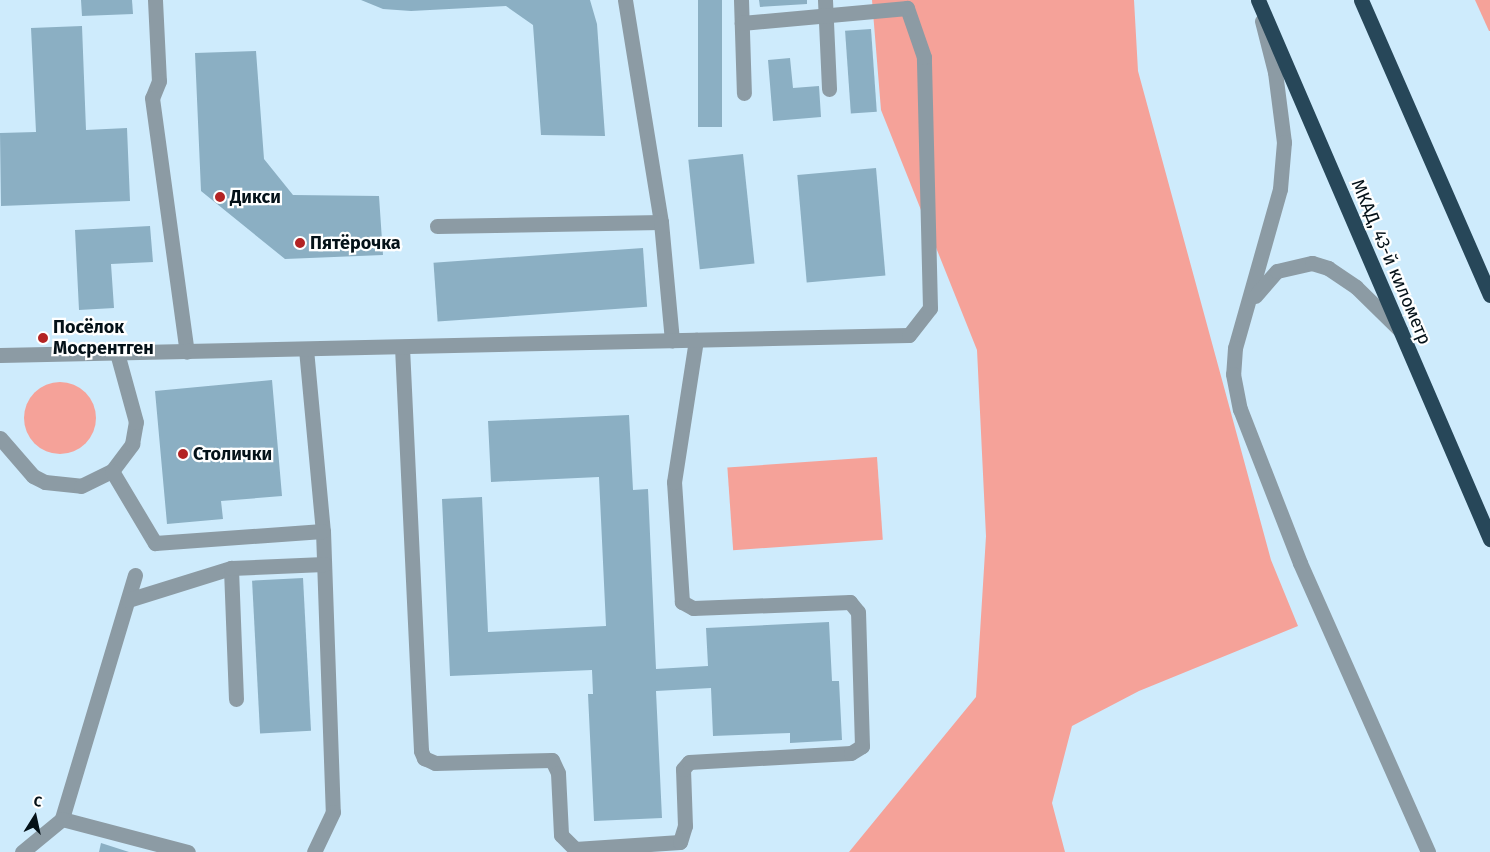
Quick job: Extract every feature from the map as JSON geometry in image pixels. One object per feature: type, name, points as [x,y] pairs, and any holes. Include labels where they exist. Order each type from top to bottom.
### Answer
[{"type":"highway","name":"МКАД, 43-й километр","points":[[1257,0],[1490,539]]},
{"type":"highway","points":[[1362,0],[1490,295]]},
{"type":"street","points":[[155,0],[159,82],[152,98],[187,352]]},
{"type":"street","points":[[625,0],[661,222],[672,340]]},
{"type":"street","points":[[741,0],[744,93]]},
{"type":"street","points":[[825,0],[829,89]]},
{"type":"street","points":[[1257,0],[1275,72],[1284,142],[1280,189],[1247,308],[1233,374],[1240,409],[1300,563],[1428,852]]},
{"type":"street","points":[[0,355],[117,354],[909,335],[930,308],[924,57],[907,8],[742,23]]},
{"type":"street","points":[[437,226],[661,222]]},
{"type":"street","points":[[1247,308],[1277,271],[1312,263],[1328,268],[1356,287],[1400,330]]},
{"type":"street","points":[[402,347],[421,751],[424,758],[435,763],[552,760],[558,773],[562,835],[575,849],[680,842],[685,826],[683,769],[688,762],[851,753],[862,746],[858,612],[850,602],[693,608],[682,602],[674,482],[696,340]]},
{"type":"street","points":[[306,349],[323,531],[333,812],[314,852]]},
{"type":"street","points":[[0,438],[33,476],[45,482],[81,486],[112,471],[132,444],[136,422],[117,354]]},
{"type":"street","points":[[112,471],[155,543],[323,531]]},
{"type":"street","points":[[128,600],[231,568],[324,564]]},
{"type":"street","points":[[231,568],[236,700]]},
{"type":"street","points":[[22,852],[62,819],[135,575]]},
{"type":"street","points":[[62,819],[188,852]]},
{"type":"shaded area","points":[[872,0],[1134,0],[1138,71],[1271,560],[1298,626],[1139,691],[1072,726],[1052,803],[1065,852],[849,852],[976,697],[986,536],[977,350],[881,110]]},
{"type":"shaded area","points":[[1475,0],[1490,0],[1490,31],[1489,31]]},
{"type":"shaded area","points":[[60,382],[80,388],[90,398],[96,418],[90,438],[80,448],[60,454],[40,448],[30,438],[24,418],[30,398],[40,388]]},
{"type":"shaded area","points":[[877,457],[883,540],[733,550],[727,467]]},
{"type":"building","points":[[81,0],[132,0],[133,14],[82,16]]},
{"type":"building","points":[[361,0],[590,0],[597,24],[605,136],[541,135],[533,25],[506,6],[411,11],[383,9]]},
{"type":"building","points":[[698,0],[722,0],[722,127],[698,127]]},
{"type":"building","points":[[759,0],[807,0],[807,4],[760,7]]},
{"type":"building","points":[[82,26],[86,130],[127,128],[130,201],[1,206],[0,133],[36,132],[31,28]]},
{"type":"building","points":[[871,29],[877,112],[851,114],[845,31]]},
{"type":"building","points":[[256,51],[264,159],[293,195],[379,196],[383,255],[285,259],[201,191],[195,53]]},
{"type":"building","points":[[790,58],[793,88],[819,86],[821,117],[773,121],[768,60]]},
{"type":"building","points":[[743,154],[754,263],[700,269],[688,160]]},
{"type":"building","points":[[876,168],[885,276],[807,282],[797,175]]},
{"type":"building","points":[[150,226],[153,262],[111,264],[114,308],[79,310],[75,230]]},
{"type":"building","points":[[643,248],[647,307],[438,322],[434,263]]},
{"type":"building","points":[[272,380],[282,496],[221,501],[223,519],[167,524],[155,391]]},
{"type":"building","points":[[629,415],[633,490],[648,489],[656,669],[708,666],[706,628],[829,622],[832,681],[839,681],[842,740],[790,743],[790,733],[713,736],[711,688],[656,691],[662,818],[594,821],[588,694],[593,694],[592,670],[450,676],[442,499],[482,497],[488,632],[606,626],[599,477],[491,482],[488,421]]},
{"type":"building","points":[[303,578],[311,731],[260,733],[252,581]]},
{"type":"building","points":[[101,843],[129,852],[99,852]]},
{"type":"place","name":"Дикси","points":[[220,197]]},
{"type":"place","name":"Пятёрочка","points":[[300,243]]},
{"type":"place","name":"Посёлок Мосрентген","points":[[43,338]]},
{"type":"place","name":"Столички","points":[[183,454]]}]
